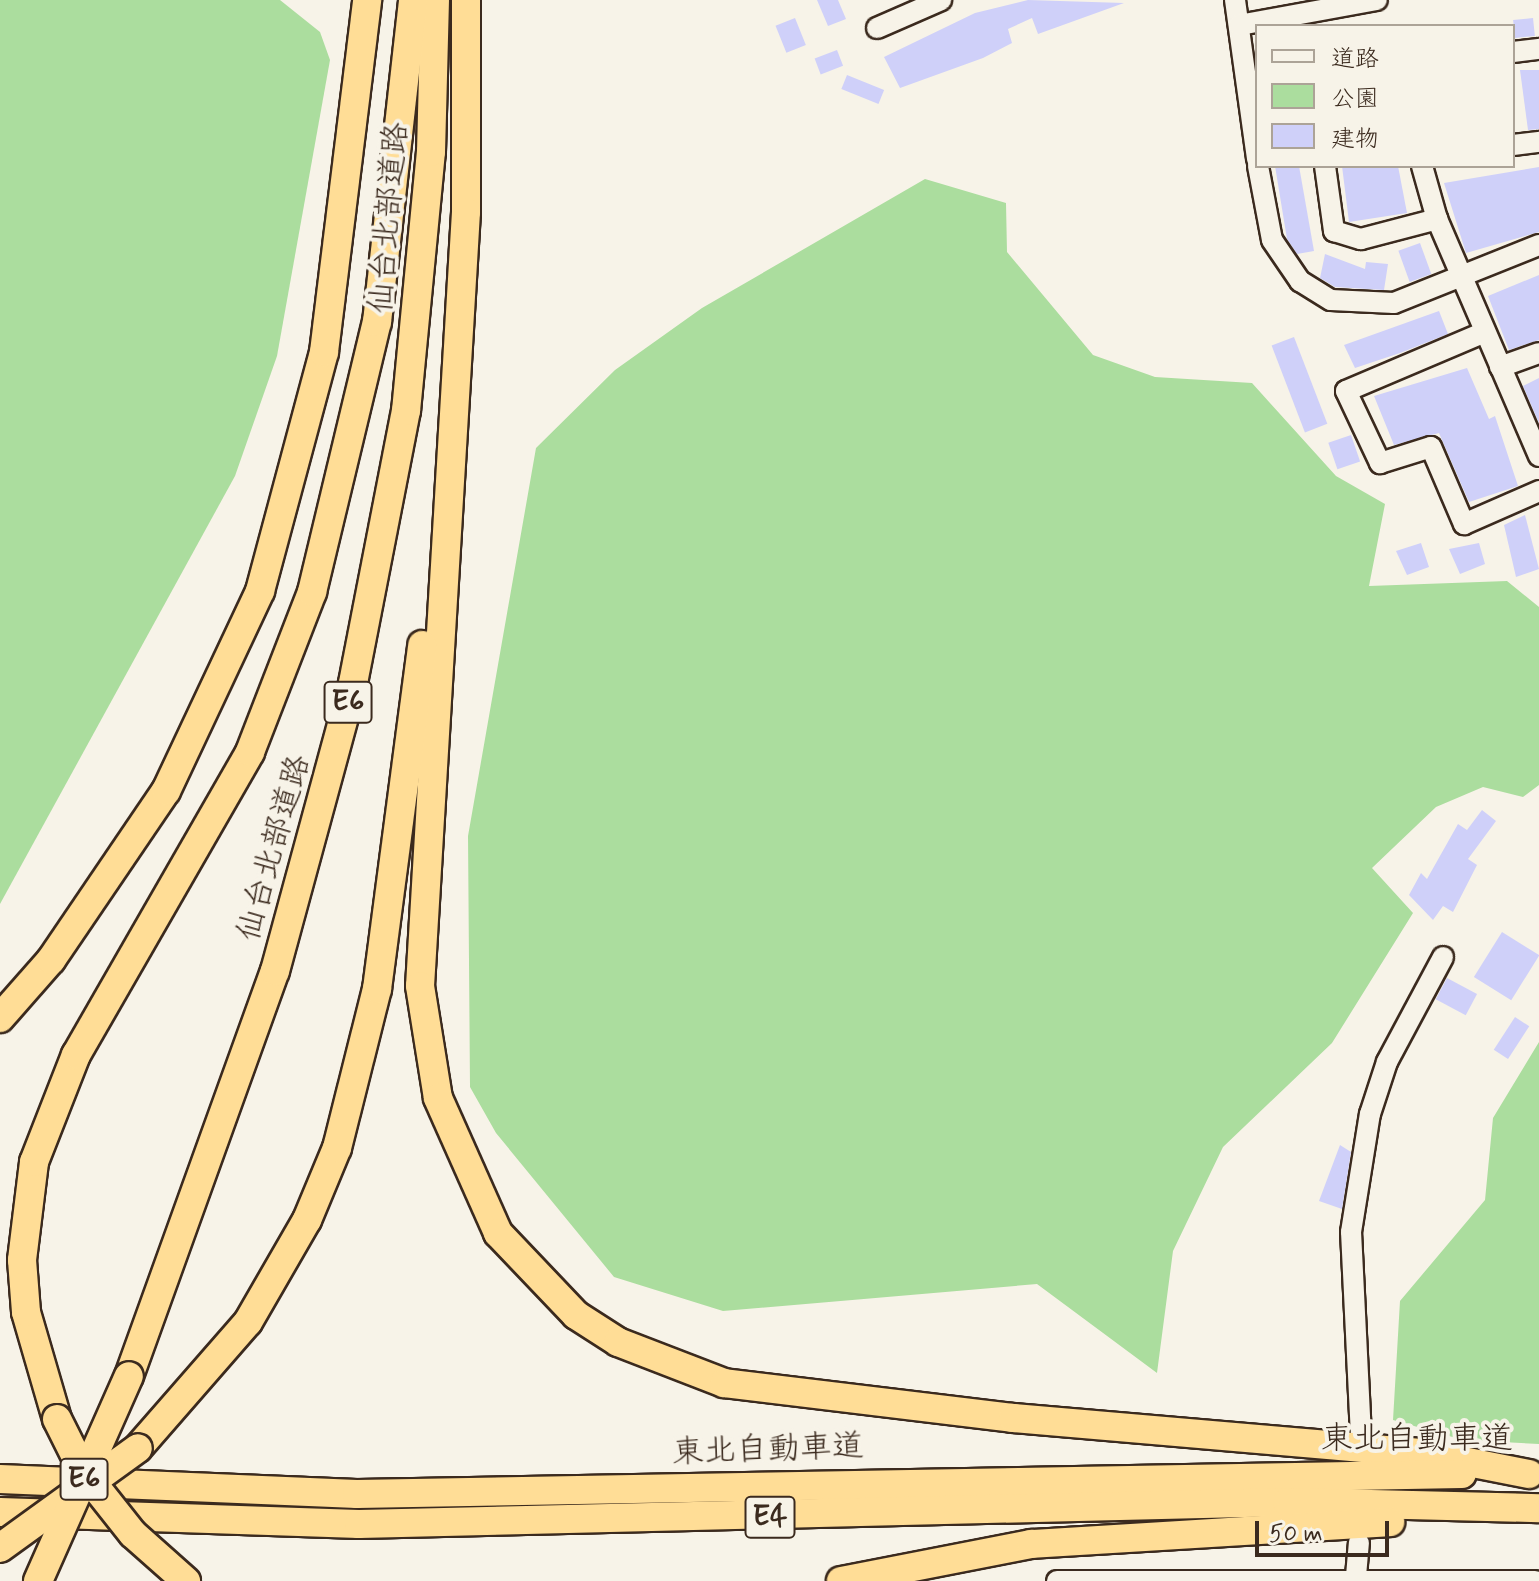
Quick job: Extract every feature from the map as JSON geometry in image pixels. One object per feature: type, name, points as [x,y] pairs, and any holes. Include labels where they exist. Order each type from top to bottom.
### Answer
[{"type":"highway","points":[[0,1018],[51,960],[166,791],[260,591],[295,484],[324,352],[367,0]]},
{"type":"highway","points":[[186,1581],[133,1534],[83,1471],[57,1419],[26,1312],[22,1260],[34,1162],[76,1055],[250,752],[312,592],[377,322],[413,0]]},
{"type":"highway","name":"仙台北部道路","points":[[38,1581],[129,1376],[275,971],[356,669],[406,411],[431,152],[435,0]]},
{"type":"highway","points":[[466,0],[466,212],[420,918],[426,1049],[474,1191],[498,1233],[576,1315],[662,1362],[786,1395],[1422,1453],[1534,1474]]},
{"type":"highway","points":[[0,1548],[138,1448],[248,1322],[300,1233],[337,1148],[377,989],[448,462]]},
{"type":"highway","name":"東北自動車道","points":[[0,1479],[357,1494],[1234,1473],[1534,1474]]},
{"type":"highway","name":"東北自動車道","points":[[0,1512],[374,1524],[1287,1502],[1539,1508]]},
{"type":"highway","points":[[841,1581],[1031,1544],[1289,1525],[1539,1519]]},
{"type":"street","points":[[877,28],[941,0]]},
{"type":"street","points":[[1235,0],[1255,144]]},
{"type":"street","points":[[1239,25],[1377,0]]},
{"type":"street","points":[[1515,52],[1539,49]]},
{"type":"street","points":[[1515,145],[1539,142]]},
{"type":"street","points":[[1258,168],[1272,240],[1316,292],[1363,305],[1394,303],[1539,245]]},
{"type":"street","points":[[1325,168],[1334,231],[1361,239],[1437,219]]},
{"type":"street","points":[[1423,168],[1437,219],[1539,456]]},
{"type":"street","points":[[1485,332],[1346,391],[1380,463],[1431,447],[1464,524],[1539,491]]},
{"type":"street","points":[[1500,367],[1539,353]]},
{"type":"street","points":[[1361,1436],[1351,1232],[1370,1114],[1387,1062],[1443,957]]},
{"type":"street","points":[[1356,1576],[1359,1543]]},
{"type":"street","points":[[1057,1581],[1356,1576],[1535,1581]]},
{"type":"green space","points":[[0,0],[280,0],[320,32],[330,60],[277,356],[235,476],[0,904]]},
{"type":"green space","points":[[925,179],[1006,203],[1007,252],[1093,355],[1155,377],[1252,383],[1336,476],[1385,504],[1369,586],[1507,581],[1539,607],[1539,785],[1523,797],[1483,787],[1436,807],[1372,868],[1413,913],[1332,1043],[1223,1147],[1173,1251],[1157,1373],[1037,1284],[723,1311],[614,1277],[496,1133],[470,1087],[468,836],[536,448],[615,370],[702,308]]},
{"type":"green space","points":[[1539,1042],[1539,1444],[1463,1440],[1393,1420],[1400,1301],[1485,1200],[1493,1118]]},
{"type":"building","points":[[817,0],[838,0],[846,19],[828,26]]},
{"type":"building","points":[[1028,0],[1124,3],[1038,34],[1032,18],[1008,29],[1012,43],[983,58],[900,88],[884,57],[975,13]]},
{"type":"building","points":[[795,18],[806,45],[786,53],[776,26]]},
{"type":"building","points":[[1533,18],[1535,36],[1515,38],[1513,20]]},
{"type":"building","points":[[837,50],[843,66],[821,74],[815,59]]},
{"type":"building","points":[[1520,70],[1539,70],[1539,129],[1528,130]]},
{"type":"building","points":[[847,75],[884,90],[878,104],[841,89]]},
{"type":"building","points":[[1539,167],[1539,232],[1466,253],[1444,183]]},
{"type":"building","points":[[1275,168],[1299,168],[1314,251],[1297,254],[1287,239]]},
{"type":"building","points":[[1342,168],[1398,168],[1407,213],[1349,222]]},
{"type":"building","points":[[1420,243],[1431,274],[1410,282],[1398,251]]},
{"type":"building","points":[[1325,254],[1365,269],[1366,262],[1388,264],[1384,290],[1335,287],[1320,278]]},
{"type":"building","points":[[1539,275],[1539,340],[1509,350],[1488,296]]},
{"type":"building","points":[[1439,311],[1448,334],[1355,368],[1344,345]]},
{"type":"building","points":[[1294,337],[1327,424],[1305,432],[1272,346]]},
{"type":"building","points":[[1467,368],[1489,419],[1495,416],[1518,486],[1469,502],[1439,433],[1394,445],[1374,396]]},
{"type":"building","points":[[1539,378],[1539,423],[1523,386]]},
{"type":"building","points":[[1351,435],[1360,461],[1337,469],[1328,443]]},
{"type":"building","points":[[1525,515],[1539,569],[1516,577],[1504,525]]},
{"type":"building","points":[[1421,543],[1429,567],[1407,575],[1396,551]]},
{"type":"building","points":[[1479,543],[1485,564],[1460,574],[1449,549]]},
{"type":"building","points":[[1482,810],[1496,821],[1468,859],[1477,865],[1453,912],[1443,906],[1433,920],[1409,895],[1421,873],[1427,879],[1458,824],[1467,830]]},
{"type":"building","points":[[1502,932],[1539,955],[1511,1000],[1474,977]]},
{"type":"building","points":[[1447,978],[1477,994],[1466,1015],[1436,999]]},
{"type":"building","points":[[1515,1017],[1529,1026],[1508,1059],[1494,1050]]},
{"type":"building","points":[[1340,1145],[1351,1152],[1342,1209],[1319,1201]]}]
